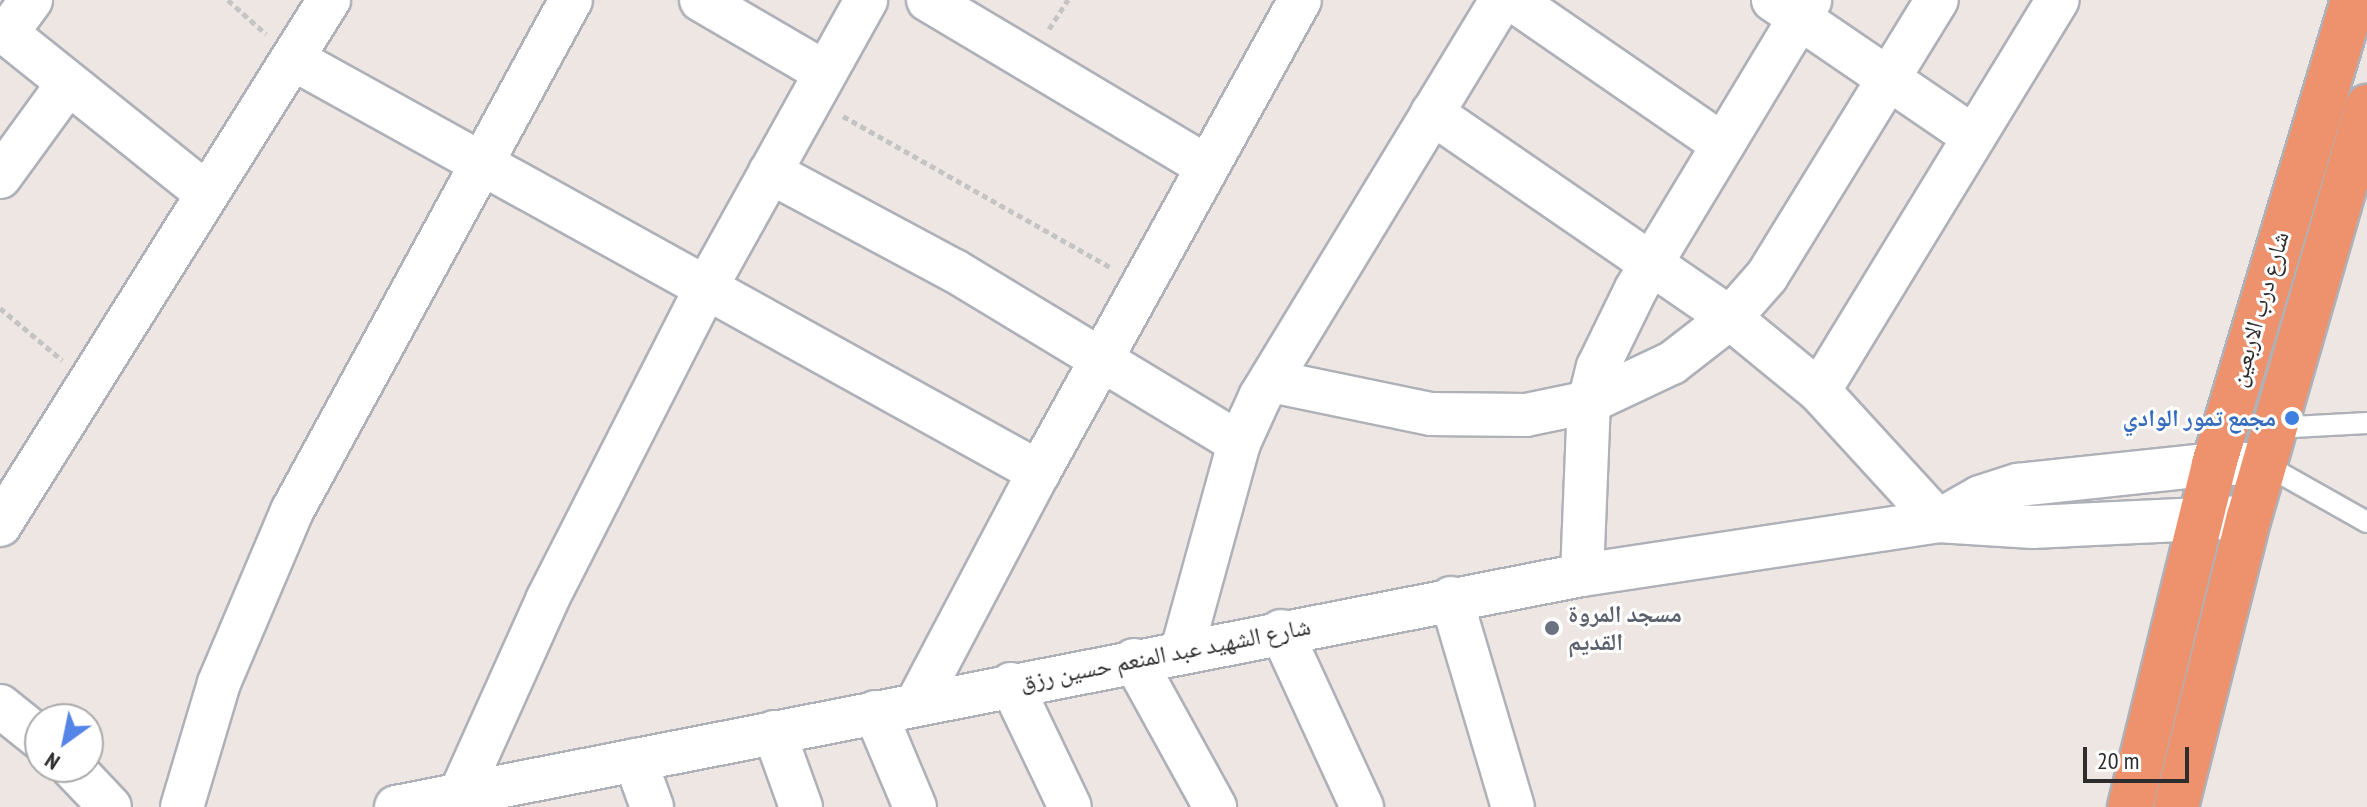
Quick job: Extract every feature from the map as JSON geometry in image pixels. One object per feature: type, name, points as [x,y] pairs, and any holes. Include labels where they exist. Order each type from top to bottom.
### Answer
[{"type":"highway","name":"شارع درب الاربعين","points":[[2130,807],[2214,464],[2353,0]]},
{"type":"highway","name":"شارع درب الاربعين","points":[[2176,807],[2249,517],[2367,107]]},
{"type":"street","points":[[31,0],[3,30],[66,86],[206,193]]},
{"type":"street","points":[[0,525],[87,381],[329,0]]},
{"type":"street","points":[[182,807],[219,683],[292,511],[571,0]]},
{"type":"street","points":[[701,0],[817,85]]},
{"type":"street","points":[[460,794],[547,600],[707,286],[866,0]]},
{"type":"street","points":[[928,0],[1207,166]]},
{"type":"street","points":[[917,703],[1039,472],[1300,0]]},
{"type":"street","points":[[1182,650],[1239,443],[1271,381],[1501,0]]},
{"type":"street","points":[[1513,0],[1723,145]]},
{"type":"street","points":[[1271,381],[1431,414],[1526,415],[1589,402],[1672,363],[1730,318],[1767,276],[1937,0]]},
{"type":"street","points":[[1819,391],[2058,0]]},
{"type":"street","points":[[1582,575],[1589,402],[1615,327],[1723,145],[1794,6],[1888,78],[1974,137]]},
{"type":"street","points":[[293,59],[1039,472]]},
{"type":"street","points":[[0,177],[66,86]]},
{"type":"street","points":[[1432,113],[1730,318],[1819,391],[1938,521]]},
{"type":"street","points":[[770,172],[1104,358],[1239,443]]},
{"type":"street","name":"شارع الشهيد عبد المنعم حسين رزق","points":[[1938,521],[1980,497],[2018,485],[2214,464],[2269,446]]},
{"type":"street","name":"شارع الشهيد عبد المنعم حسين رزق","points":[[396,807],[460,794],[557,790],[635,760],[1182,650],[1582,575],[1938,521],[2020,527],[2249,517]]},
{"type":"street","points":[[1451,598],[1513,807]]},
{"type":"street","points":[[1281,631],[1362,807]]},
{"type":"street","points":[[1134,660],[1215,807]]},
{"type":"street","points":[[1011,684],[1070,807]]},
{"type":"street","points":[[0,706],[24,725]]},
{"type":"street","points":[[875,712],[915,807]]},
{"type":"street","points":[[774,732],[801,807]]},
{"type":"street","points":[[635,760],[652,807]]},
{"type":"street","points":[[87,783],[110,807]]},
{"type":"lane","points":[[2269,446],[2367,423]]},
{"type":"lane","points":[[2269,446],[2367,522]]},
{"type":"path","points":[[228,0],[293,59]]},
{"type":"path","points":[[817,85],[1142,285]]},
{"type":"path","points":[[0,308],[87,381]]},
{"type":"place","name":"مجمع تمور الوادي","points":[[2292,418]]},
{"type":"place","name":"مسجد المروة القديم","points":[[1552,628]]}]
